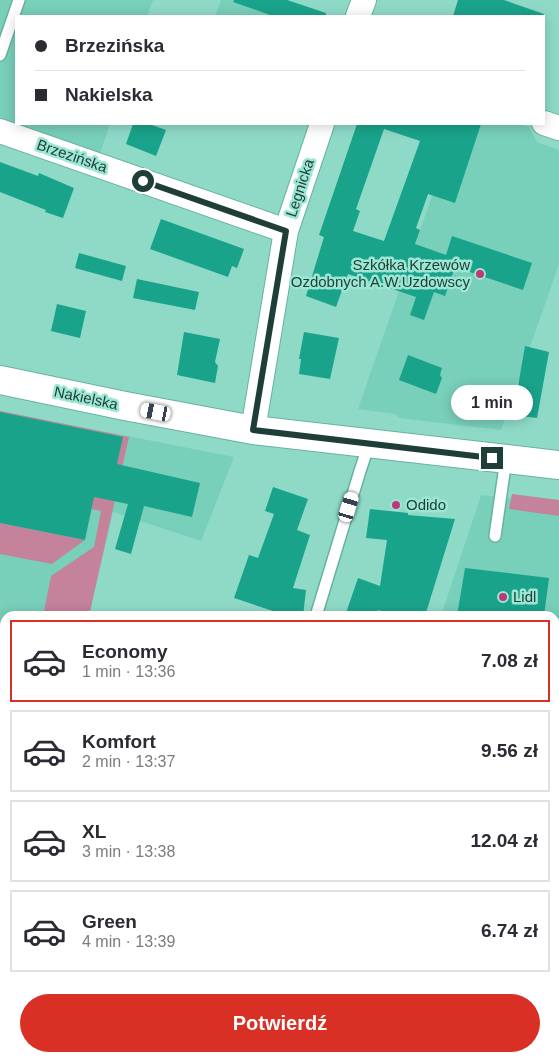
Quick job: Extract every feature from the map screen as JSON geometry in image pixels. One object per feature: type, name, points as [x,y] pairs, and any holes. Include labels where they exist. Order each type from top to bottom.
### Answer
[{"type":"main road","name":"Nakielska","points":[[0,380],[253,430],[559,466]]},
{"type":"street","points":[[358,15],[364,0]]},
{"type":"street","points":[[545,123],[559,128]]},
{"type":"street","name":"Legnicka","points":[[253,430],[286,231],[322,125]]},
{"type":"street","name":"Brzezińska","points":[[0,130],[286,231]]},
{"type":"lane","points":[[0,55],[19,0]]},
{"type":"lane","points":[[318,611],[370,444]]},
{"type":"lane","points":[[495,536],[506,459]]},
{"type":"shaded area","points":[[0,0],[153,0],[147,15],[15,15],[15,123],[0,117]]},
{"type":"shaded area","points":[[221,0],[280,0],[275,15],[215,15]]},
{"type":"shaded area","points":[[22,125],[110,125],[100,153]]},
{"type":"shaded area","name":"Szkółka Krzewów Ozdobnych A.W.Uzdowscy","points":[[457,125],[523,125],[529,127],[537,142],[559,150],[559,264],[501,430],[399,418],[395,414],[358,409]]},
{"type":"shaded area","points":[[0,411],[234,457],[201,541],[113,512],[90,611],[0,611]]},
{"type":"shaded area","points":[[0,411],[129,437],[90,611],[44,611],[51,576],[94,547],[101,511],[0,490]]},
{"type":"shaded area","points":[[512,494],[559,500],[559,516],[509,509]]},
{"type":"shaded area","points":[[481,495],[559,504],[559,611],[443,611]]},
{"type":"shaded area","points":[[0,523],[85,540],[52,564],[0,554]]},
{"type":"building","points":[[234,0],[287,0],[326,13],[326,15],[270,15],[233,2]]},
{"type":"building","points":[[458,0],[504,0],[544,14],[544,15],[453,15]]},
{"type":"building","points":[[133,125],[152,125],[166,130],[156,156],[126,144]]},
{"type":"building","points":[[357,125],[481,125],[455,203],[428,194],[416,228],[420,230],[415,244],[446,255],[452,236],[532,263],[523,290],[455,267],[445,296],[434,292],[424,320],[410,315],[416,297],[348,274],[336,307],[306,296],[324,237],[319,235]],"holes":[[[384,129],[420,141],[384,241],[353,231],[360,211],[356,209]]]},
{"type":"building","points":[[0,162],[38,176],[39,173],[74,188],[63,218],[0,192]]},
{"type":"building","points":[[161,219],[244,249],[237,268],[232,266],[228,277],[150,249]]},
{"type":"building","points":[[79,253],[126,266],[122,281],[75,268]]},
{"type":"building","points":[[137,279],[199,292],[195,310],[133,298]]},
{"type":"building","points":[[57,304],[86,311],[80,338],[51,331]]},
{"type":"building","points":[[184,332],[220,339],[215,362],[218,366],[215,383],[177,375]]},
{"type":"building","points":[[304,332],[339,338],[330,379],[299,374],[301,359],[299,359]]},
{"type":"building","points":[[525,346],[549,352],[537,418],[513,415]]},
{"type":"building","points":[[408,355],[442,368],[440,375],[442,378],[436,394],[399,380]]},
{"type":"building","points":[[0,412],[123,437],[117,464],[200,483],[192,517],[144,506],[131,554],[115,549],[128,504],[94,497],[85,540],[0,523]]},
{"type":"building","points":[[273,487],[308,499],[297,530],[310,535],[293,588],[306,590],[304,611],[273,611],[234,598],[249,555],[258,558],[274,514],[265,511]]},
{"type":"building","points":[[370,509],[408,513],[408,515],[455,519],[427,611],[347,611],[358,578],[380,586],[387,540],[366,538]]},
{"type":"building","name":"Lidl","points":[[465,568],[549,578],[545,611],[458,611]]},
{"type":"place","name":"Szkółka Krzewów Ozdobnych A.W.Uzdowscy","points":[[480,274]]},
{"type":"place","name":"Odido","points":[[396,505]]},
{"type":"place","name":"Lidl","points":[[503,597]]},
{"type":"route","points":[[143,181],[286,231],[253,430],[492,458]]}]
